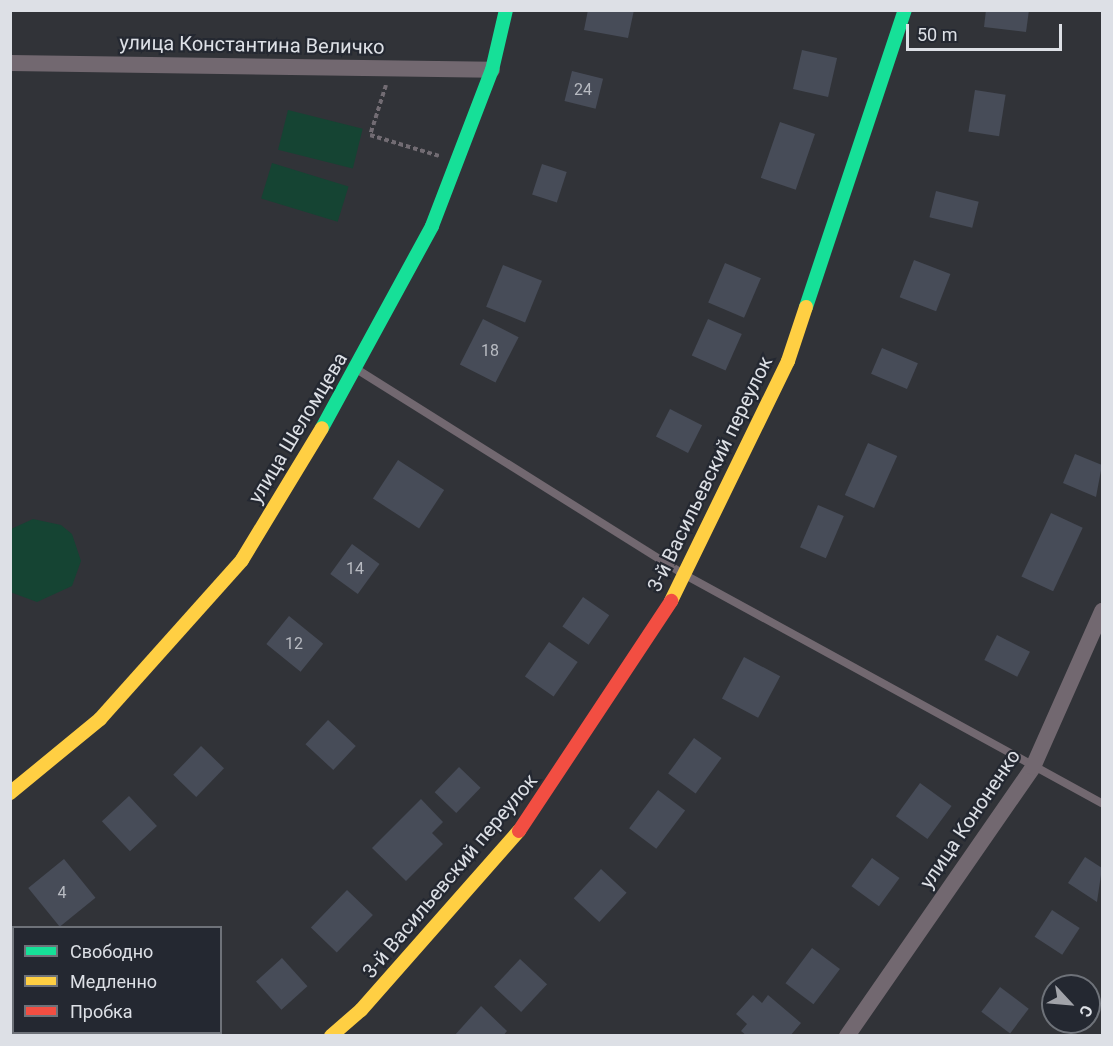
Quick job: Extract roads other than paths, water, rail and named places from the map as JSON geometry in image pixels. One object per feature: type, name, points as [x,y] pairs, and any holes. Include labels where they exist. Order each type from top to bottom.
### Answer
[{"type":"street","name":"улица Шеломцева","points":[[10,793],[100,719],[242,560],[357,370],[432,226],[492,70],[507,10]]},
{"type":"street","name":"3-й Васильевский переулок","points":[[331,1035],[361,1010],[538,809],[687,576],[788,361],[905,10]]},
{"type":"street","name":"улица Константина Величко","points":[[10,63],[492,70]]},
{"type":"street","name":"улица Кононенко","points":[[846,1035],[1034,767],[1102,611]]},
{"type":"lane","points":[[357,370],[687,576],[1102,803]]}]
